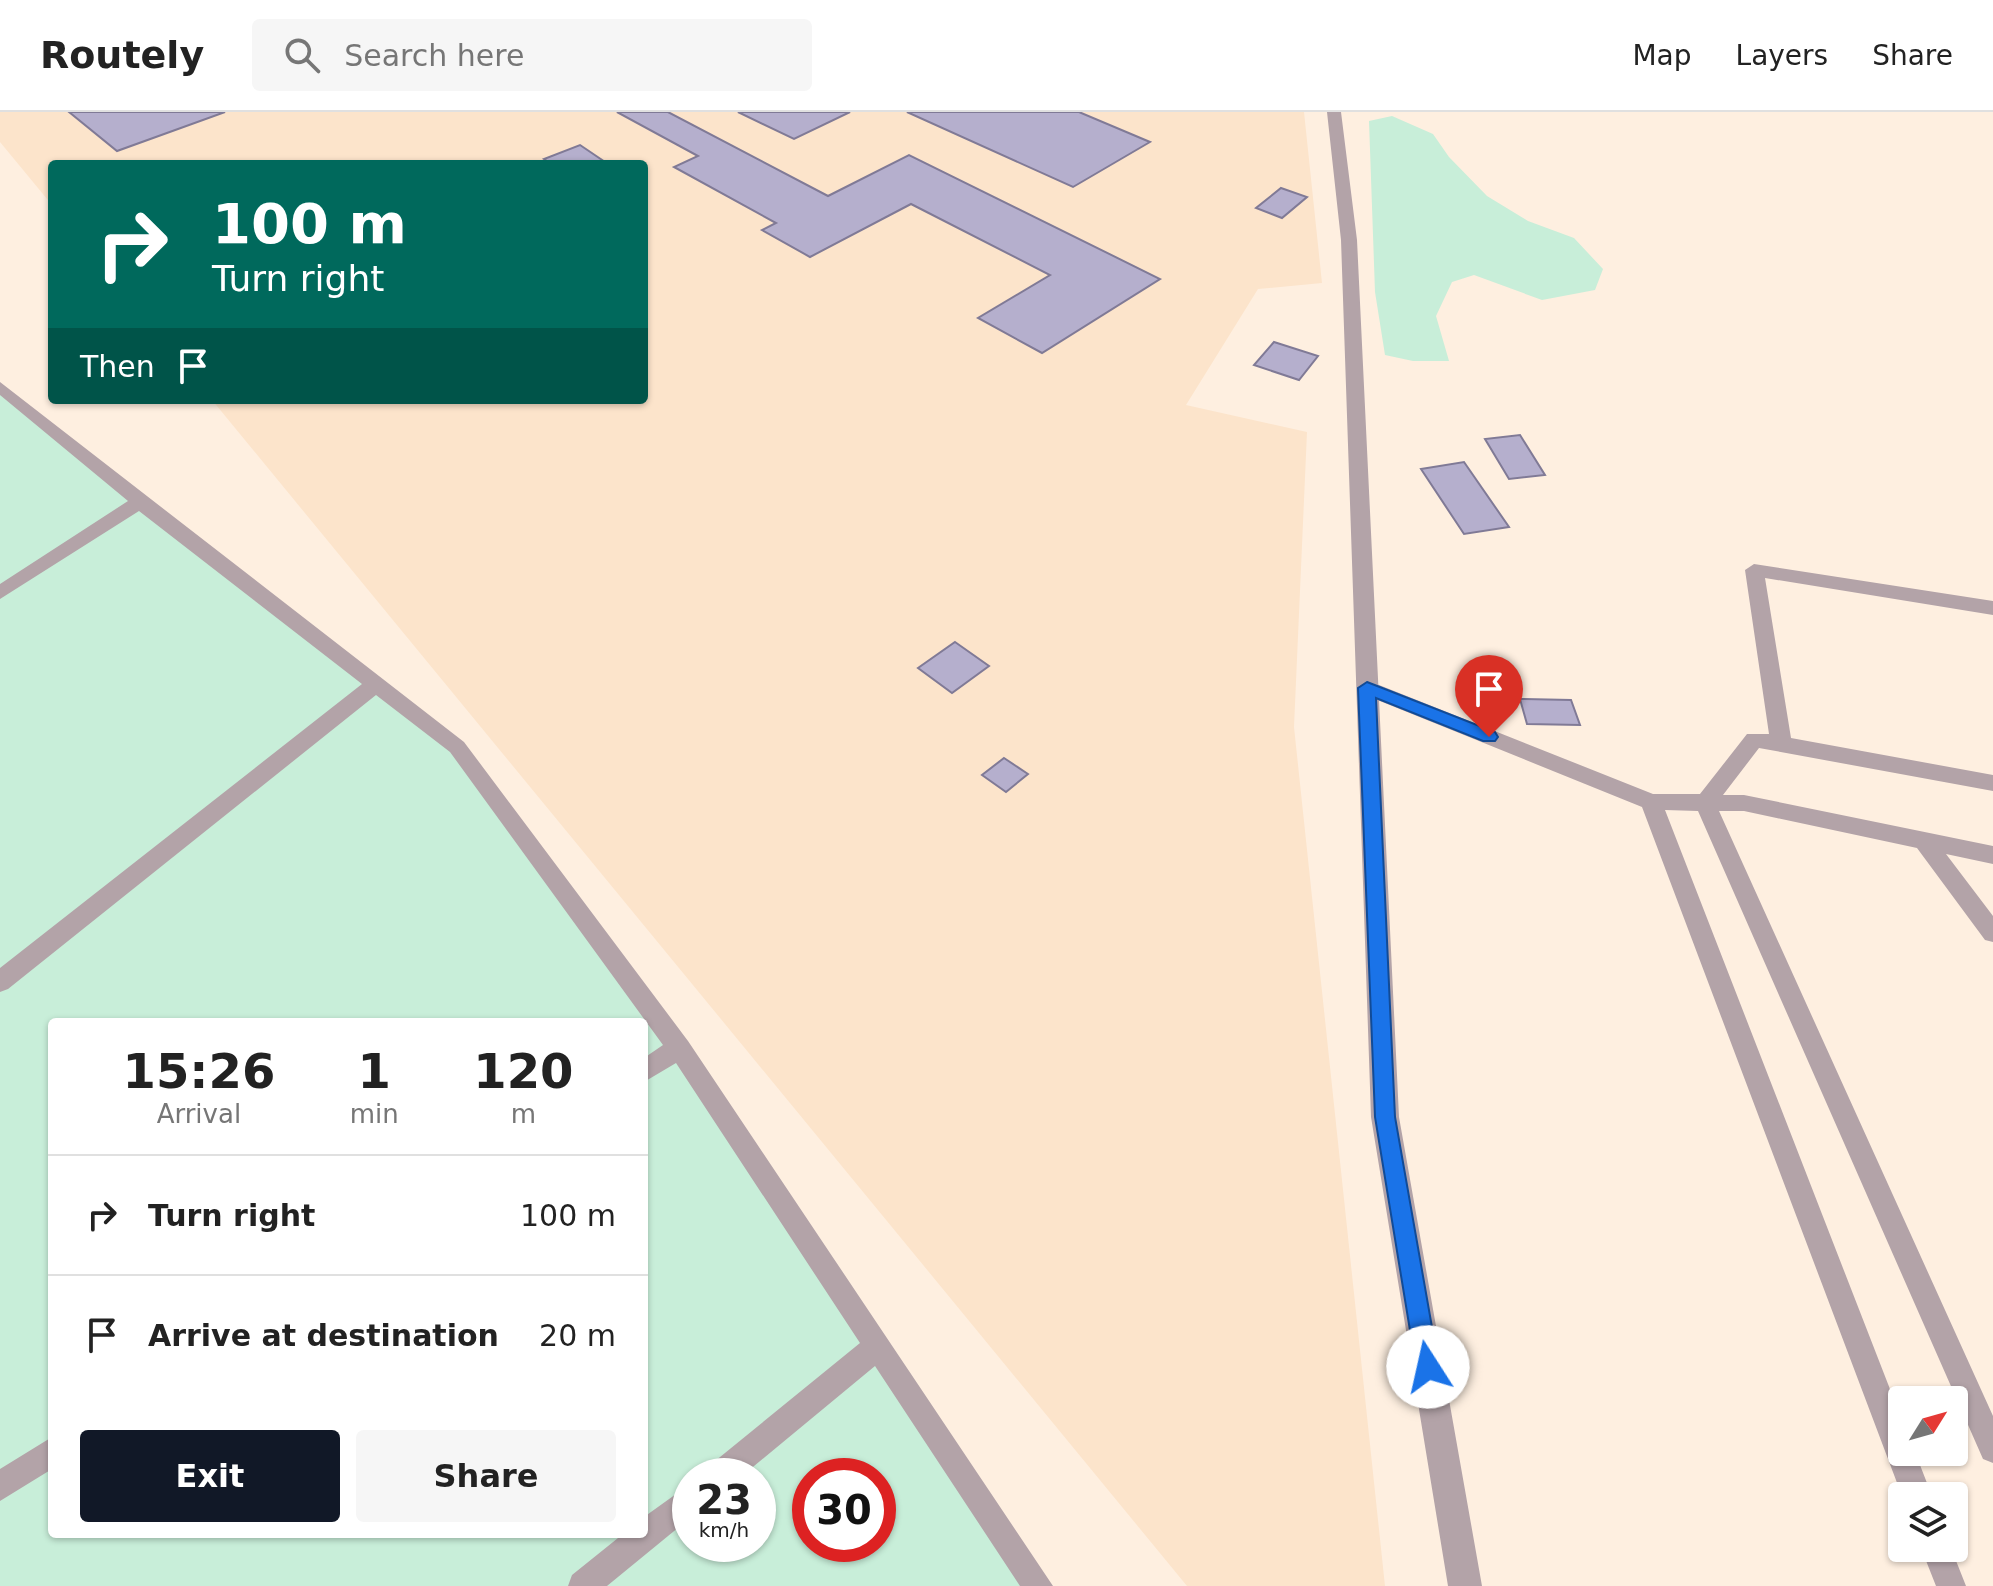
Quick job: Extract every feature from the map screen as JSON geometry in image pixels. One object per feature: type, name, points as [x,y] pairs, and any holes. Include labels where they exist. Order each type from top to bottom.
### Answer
[{"type":"street","points":[[1334,112],[1349,240],[1385,1117],[1465,1586]]},
{"type":"lane","points":[[0,387],[140,502],[457,747],[679,1048],[1038,1586]]},
{"type":"lane","points":[[0,593],[140,502]]},
{"type":"lane","points":[[1781,743],[1754,570],[1993,608]]},
{"type":"lane","points":[[0,982],[376,684]]},
{"type":"lane","points":[[1367,688],[1651,802],[1744,803],[1993,855]]},
{"type":"lane","points":[[1705,803],[1754,739],[1993,783]]},
{"type":"lane","points":[[1651,802],[1912,1482]]},
{"type":"lane","points":[[1705,803],[1993,1449]]},
{"type":"lane","points":[[1924,841],[1993,933]]},
{"type":"lane","points":[[648,1068],[679,1048]]},
{"type":"lane","points":[[741,1458],[878,1346]]},
{"type":"lane","points":[[0,1486],[48,1455]]},
{"type":"lane","points":[[648,1533],[672,1514]]},
{"type":"lane","points":[[583,1586],[642,1538]]},
{"type":"lane","points":[[1942,1562],[1951,1586]]},
{"type":"shaded area","points":[[0,112],[1304,112],[1322,283],[1258,289],[1186,405],[1307,432],[1294,727],[1385,1586],[1187,1586],[215,404],[648,404],[648,160],[48,160],[48,200],[0,142]]},
{"type":"green space","points":[[1392,116],[1433,134],[1449,157],[1487,196],[1528,221],[1574,238],[1603,269],[1595,290],[1542,300],[1474,275],[1452,282],[1436,316],[1449,361],[1413,361],[1385,355],[1375,292],[1369,121]]},
{"type":"green space","points":[[0,393],[457,747],[646,1018],[48,1018],[48,1538],[648,1538],[648,1021],[1041,1586],[0,1586]]},
{"type":"building","points":[[69,112],[225,112],[117,151]]},
{"type":"building","points":[[617,112],[668,112],[828,196],[909,155],[1160,279],[1042,353],[978,318],[1050,275],[911,204],[810,257],[762,230],[776,223],[674,167],[698,156]]},
{"type":"building","points":[[738,112],[850,112],[794,139]]},
{"type":"building","points":[[907,112],[1079,112],[1150,142],[1073,187]]},
{"type":"building","points":[[580,145],[602,160],[545,160]]},
{"type":"building","points":[[1281,188],[1307,197],[1282,218],[1256,208]]},
{"type":"building","points":[[1274,342],[1318,356],[1299,380],[1254,365]]},
{"type":"building","points":[[1520,435],[1545,475],[1509,479],[1485,439]]},
{"type":"building","points":[[1464,462],[1509,527],[1464,534],[1421,469]]},
{"type":"building","points":[[955,642],[989,666],[952,693],[918,668]]},
{"type":"building","points":[[1520,699],[1571,700],[1580,725],[1527,724]]},
{"type":"building","points":[[1004,758],[1028,774],[1006,792],[982,775]]},
{"type":"route","points":[[1428,1367],[1385,1117],[1367,688],[1489,737]]}]
